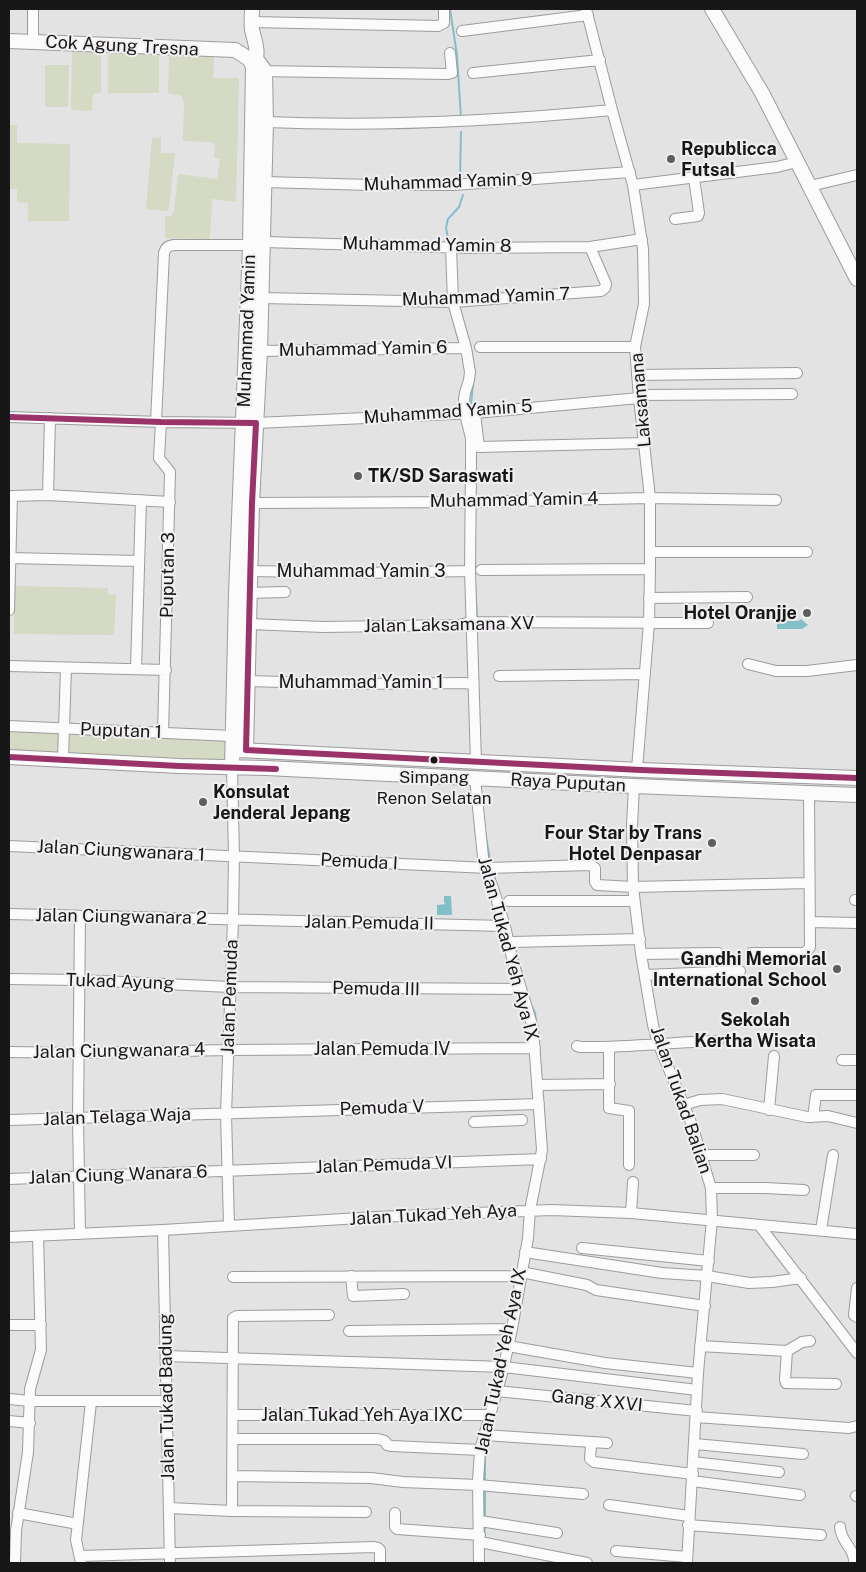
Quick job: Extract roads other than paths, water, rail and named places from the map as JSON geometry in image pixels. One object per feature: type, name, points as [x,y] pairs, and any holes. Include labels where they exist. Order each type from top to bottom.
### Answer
[{"type":"main road","points":[[712,9],[762,93],[857,279]]},
{"type":"main road","points":[[252,20],[235,50],[257,67]]},
{"type":"main road","points":[[252,20],[257,67]]},
{"type":"main road","name":"Cok Agung Tresna","points":[[9,41],[235,50]]},
{"type":"main road","name":"Muhammad Yamin","points":[[232,768],[248,681],[252,503],[250,424],[260,351],[262,298],[257,238],[265,182],[266,122],[257,67]]},
{"type":"main road","name":"Muhammad Yamin","points":[[237,745],[236,594],[250,424],[257,238],[257,67]]},
{"type":"main road","name":"Raya Puputan","points":[[237,745],[324,754],[857,778]]},
{"type":"main road","points":[[324,754],[324,771]]},
{"type":"main road","name":"Raya Puputan","points":[[9,757],[857,795]]},
{"type":"main road","points":[[563,766],[563,782]]},
{"type":"street","points":[[33,9],[33,42]]},
{"type":"street","points":[[252,20],[438,26],[444,23],[444,9]]},
{"type":"street","points":[[722,9],[722,25]]},
{"type":"street","points":[[462,31],[587,12]]},
{"type":"street","name":"Laksamana","points":[[587,12],[612,110],[634,185],[642,239],[644,304],[635,347],[650,498],[650,569],[649,623],[637,769]]},
{"type":"street","points":[[257,67],[448,74],[452,73],[450,53]]},
{"type":"street","points":[[473,73],[600,60]]},
{"type":"street","points":[[266,122],[353,125],[450,122],[612,110]]},
{"type":"street","points":[[634,185],[782,166],[797,162]]},
{"type":"street","name":"Muhammad Yamin 9","points":[[265,182],[453,185],[630,172]]},
{"type":"street","points":[[810,186],[857,175]]},
{"type":"street","points":[[675,220],[698,216],[694,178]]},
{"type":"street","name":"Muhammad Yamin 8","points":[[158,422],[164,253],[169,246],[257,238],[451,247],[590,247],[642,239]]},
{"type":"street","points":[[451,247],[453,302],[466,348],[470,372],[464,393],[479,447],[644,443]]},
{"type":"street","name":"Muhammad Yamin 7","points":[[262,298],[453,302],[601,292],[606,284],[590,247]]},
{"type":"street","points":[[480,347],[635,347]]},
{"type":"street","name":"Muhammad Yamin 6","points":[[260,351],[466,348]]},
{"type":"street","points":[[637,375],[797,373]]},
{"type":"street","name":"Muhammad Yamin 5","points":[[9,417],[250,424],[470,413],[639,397],[792,394]]},
{"type":"street","points":[[470,413],[471,502],[476,570],[472,622],[476,762]]},
{"type":"street","points":[[48,496],[50,418]]},
{"type":"street","name":"Puputan 3","points":[[158,422],[159,456],[170,472],[163,733]]},
{"type":"street","points":[[9,610],[12,496],[170,502]]},
{"type":"street","name":"Muhammad Yamin 4","points":[[252,503],[471,502],[650,498],[776,500]]},
{"type":"street","points":[[136,669],[141,500]]},
{"type":"street","points":[[650,552],[807,552]]},
{"type":"street","points":[[10,558],[139,561]]},
{"type":"street","name":"Muhammad Yamin 3","points":[[251,571],[361,572],[650,569]]},
{"type":"street","points":[[236,594],[285,592]]},
{"type":"street","points":[[649,598],[747,597]]},
{"type":"street","name":"Jalan Laksamana XV","points":[[249,624],[323,627],[460,625],[472,622],[708,623]]},
{"type":"street","points":[[748,664],[776,671],[807,671],[857,665]]},
{"type":"street","points":[[9,666],[166,670]]},
{"type":"street","points":[[63,759],[66,668]]},
{"type":"street","points":[[499,676],[645,674]]},
{"type":"street","name":"Muhammad Yamin 1","points":[[248,681],[354,684],[473,684]]},
{"type":"street","name":"Puputan 1","points":[[9,726],[163,733],[237,745]]},
{"type":"street","name":"Jalan Pemuda","points":[[229,1225],[226,1171],[226,1114],[233,920],[232,768]]},
{"type":"street","name":"Jalan Tukad Yeh Aya IX","points":[[475,778],[490,868],[513,962],[533,1028],[542,1138],[541,1159],[530,1210],[512,1329],[504,1367],[480,1450],[478,1484],[480,1521],[479,1563]]},
{"type":"street","name":"Jalan Tukad Balian","points":[[634,786],[632,834],[634,901],[653,1025],[658,1043],[684,1105],[702,1155],[711,1188],[712,1219],[698,1373],[687,1560]]},
{"type":"street","points":[[751,953],[805,953],[810,948],[809,793]]},
{"type":"street","name":"Jalan Ciungwanara 1","points":[[9,846],[234,856]]},
{"type":"street","name":"Pemuda I","points":[[234,856],[490,868],[591,865],[595,868],[596,885],[633,887]]},
{"type":"street","points":[[633,887],[809,883]]},
{"type":"street","points":[[508,901],[634,901]]},
{"type":"street","name":"Jalan Ciungwanara 2","points":[[9,914],[233,920]]},
{"type":"street","points":[[80,917],[78,1053],[80,1234]]},
{"type":"street","name":"Jalan Pemuda II","points":[[233,920],[505,926]]},
{"type":"street","points":[[810,922],[857,923]]},
{"type":"street","points":[[512,942],[640,939]]},
{"type":"street","points":[[641,954],[718,953]]},
{"type":"street","points":[[645,975],[740,971]]},
{"type":"street","name":"Tukad Ayung","points":[[9,979],[79,980],[230,987]]},
{"type":"street","name":"Pemuda III","points":[[230,987],[521,989]]},
{"type":"street","points":[[577,1046],[609,1048],[658,1043],[718,1041]]},
{"type":"street","name":"Jalan Pemuda IV","points":[[229,1050],[536,1048]]},
{"type":"street","points":[[609,1048],[609,1108],[629,1111],[629,1165]]},
{"type":"street","name":"Jalan Ciungwanara 4","points":[[9,1052],[78,1053],[229,1050]]},
{"type":"street","points":[[769,1110],[774,1056]]},
{"type":"street","points":[[842,1060],[857,1060]]},
{"type":"street","points":[[538,1085],[610,1084]]},
{"type":"street","points":[[813,1116],[816,1095],[857,1095]]},
{"type":"street","points":[[684,1105],[700,1100],[722,1099],[807,1117],[828,1116],[857,1122]]},
{"type":"street","name":"Pemuda V","points":[[226,1114],[539,1104]]},
{"type":"street","points":[[474,1105],[474,1126],[522,1120]]},
{"type":"street","name":"Jalan Telaga Waja","points":[[9,1120],[226,1114]]},
{"type":"street","points":[[702,1155],[754,1156]]},
{"type":"street","points":[[822,1230],[833,1155]]},
{"type":"street","name":"Jalan Pemuda VI","points":[[226,1171],[541,1159]]},
{"type":"street","name":"Jalan Ciung Wanara 6","points":[[9,1179],[226,1171]]},
{"type":"street","points":[[631,1213],[633,1182]]},
{"type":"street","points":[[711,1188],[804,1190]]},
{"type":"street","name":"Jalan Tukad Yeh Aya","points":[[9,1237],[530,1210],[631,1213],[712,1219],[857,1234]]},
{"type":"street","points":[[759,1225],[857,1353]]},
{"type":"street","name":"Jalan Tukad Badung","points":[[163,1230],[170,1563]]},
{"type":"street","points":[[13,1556],[28,1452],[30,1424],[26,1400],[41,1350],[38,1236]]},
{"type":"street","points":[[582,1248],[709,1261]]},
{"type":"street","points":[[525,1252],[749,1283],[800,1278]]},
{"type":"street","points":[[233,1277],[521,1274],[587,1285],[596,1290],[705,1306]]},
{"type":"street","points":[[351,1276],[353,1296],[404,1294]]},
{"type":"street","points":[[857,1288],[854,1315],[857,1317]]},
{"type":"street","points":[[232,1511],[234,1317],[329,1315]]},
{"type":"street","points":[[9,1325],[41,1326]]},
{"type":"street","points":[[348,1331],[512,1329]]},
{"type":"street","points":[[700,1346],[787,1351],[802,1342],[810,1341]]},
{"type":"street","points":[[508,1346],[605,1363],[698,1373]]},
{"type":"street","points":[[787,1351],[786,1382],[836,1384]]},
{"type":"street","points":[[166,1356],[504,1367],[697,1390]]},
{"type":"street","name":"Gang XXVI","points":[[497,1391],[840,1428],[857,1426]]},
{"type":"street","points":[[9,1399],[92,1402],[167,1401]]},
{"type":"street","points":[[92,1402],[76,1543],[81,1560],[170,1552],[245,1552],[374,1547],[379,1549],[380,1563]]},
{"type":"street","name":"Jalan Tukad Yeh Aya IXC","points":[[233,1415],[490,1415]]},
{"type":"street","points":[[9,1421],[30,1424]]},
{"type":"street","points":[[484,1435],[606,1443]]},
{"type":"street","points":[[233,1439],[378,1439],[386,1441],[388,1445],[392,1446],[480,1450]]},
{"type":"street","points":[[589,1442],[591,1445],[590,1459],[594,1462],[800,1495]]},
{"type":"street","points":[[695,1444],[802,1454]]},
{"type":"street","points":[[693,1462],[779,1472]]},
{"type":"street","points":[[233,1476],[361,1478],[403,1482],[478,1484],[583,1494]]},
{"type":"street","points":[[609,1505],[689,1520],[821,1535]]},
{"type":"street","points":[[169,1508],[232,1511],[366,1512]]},
{"type":"street","points":[[18,1513],[78,1524]]},
{"type":"street","points":[[396,1513],[395,1527],[397,1529],[480,1538],[587,1563]]},
{"type":"street","points":[[480,1521],[557,1533]]},
{"type":"street","points":[[840,1527],[840,1535],[855,1558]]},
{"type":"street","points":[[616,1551],[687,1560]]},
{"type":"street","points":[[245,1552],[245,1563]]},
{"type":"water","points":[[786,618],[787,621],[798,621],[801,619],[808,625],[802,629],[777,629],[777,622]]},
{"type":"water","points":[[444,896],[451,896],[452,915],[437,915],[437,905],[446,904],[444,903]]},
{"type":"waterway","points":[[450,9],[457,55],[461,118]]},
{"type":"waterway","points":[[460,180],[461,132]]},
{"type":"waterway","points":[[452,243],[448,238],[446,228],[448,219],[459,207],[463,195]]},
{"type":"waterway","points":[[471,349],[473,363]]},
{"type":"waterway","points":[[471,406],[473,383]]},
{"type":"waterway","points":[[475,583],[477,618]]},
{"type":"waterway","points":[[477,628],[477,643]]},
{"type":"waterway","points":[[485,832],[491,865]]},
{"type":"waterway","points":[[493,872],[497,886]]},
{"type":"waterway","points":[[516,954],[522,974]]},
{"type":"waterway","points":[[531,1005],[536,1021]]},
{"type":"waterway","points":[[485,1452],[485,1482]]},
{"type":"waterway","points":[[485,1488],[485,1517]]},
{"type":"waterway","points":[[484,1537],[485,1526]]},
{"type":"place","name":"Republicca Futsal","points":[[671,159]]},
{"type":"place","name":"TK/SD Saraswati","points":[[358,476]]},
{"type":"place","name":"Hotel Oranjje","points":[[807,613]]},
{"type":"place","name":"Simpang Renon Selatan","points":[[434,760]]},
{"type":"place","name":"Konsulat Jenderal Jepang","points":[[203,802]]},
{"type":"place","name":"Four Star by Trans Hotel Denpasar","points":[[712,843]]},
{"type":"place","name":"Gandhi Memorial International School","points":[[837,969]]},
{"type":"place","name":"Sekolah Kertha Wisata","points":[[755,1001]]}]
